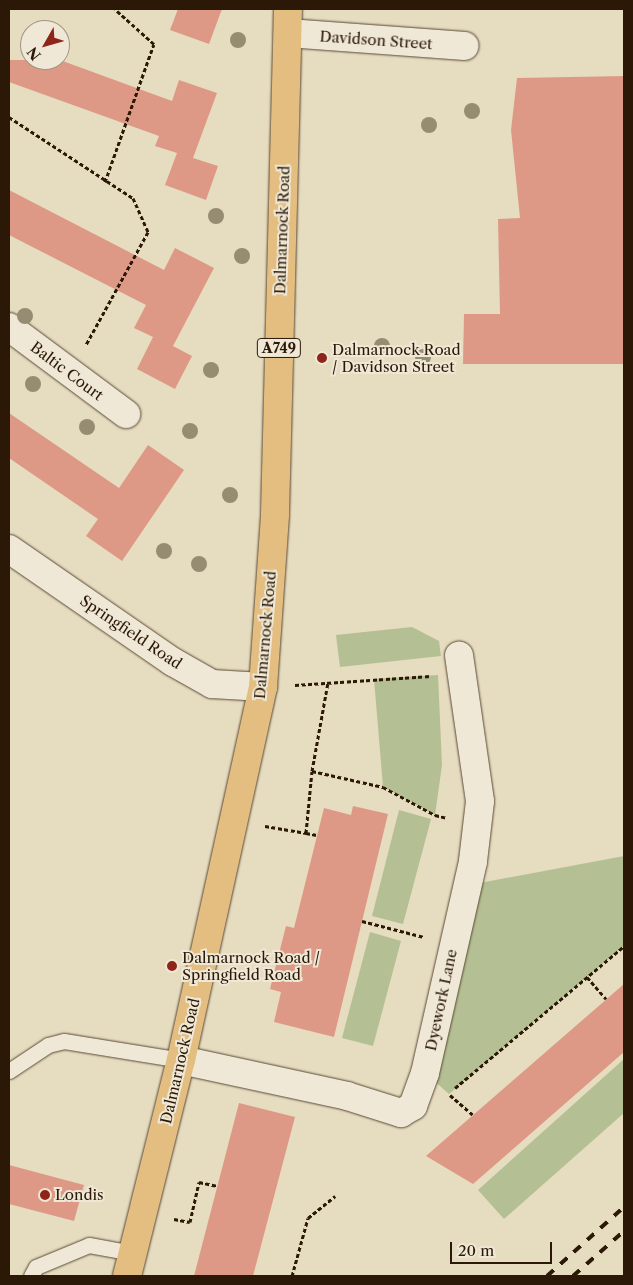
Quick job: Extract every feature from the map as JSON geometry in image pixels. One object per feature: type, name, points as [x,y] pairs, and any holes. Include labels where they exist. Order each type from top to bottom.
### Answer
[{"type":"main road","name":"Dalmarnock Road","points":[[130,1265],[181,1060],[236,820],[264,687],[275,514],[288,21]]},
{"type":"street","name":"Davidson Street","points":[[288,21],[465,46]]},
{"type":"street","name":"Baltic Court","points":[[9,327],[126,414]]},
{"type":"street","name":"Springfield Road","points":[[9,549],[173,662],[212,684],[264,687]]},
{"type":"street","name":"Dyework Lane","points":[[181,1060],[347,1096],[401,1113],[413,1106],[425,1073],[473,861],[480,800],[460,665]]},
{"type":"lane","points":[[9,1071],[48,1045],[64,1041],[181,1060]]},
{"type":"lane","points":[[31,1276],[36,1266],[89,1244],[96,1244],[130,1265]]},
{"type":"path","points":[[106,182],[154,44],[115,9]]},
{"type":"path","points":[[9,117],[133,198],[148,232],[70,374]]},
{"type":"path","points":[[264,687],[328,682],[460,665]]},
{"type":"path","points":[[306,833],[312,771],[328,682]]},
{"type":"path","points":[[312,771],[383,787],[435,815],[477,826]]},
{"type":"path","points":[[236,820],[317,836]]},
{"type":"path","points":[[362,922],[453,944]]},
{"type":"path","points":[[449,1094],[624,946]]},
{"type":"path","points":[[587,977],[606,999]]},
{"type":"path","points":[[144,1212],[190,1222],[199,1182],[218,1186]]},
{"type":"path","points":[[292,1276],[308,1218],[334,1196]]},
{"type":"green space","points":[[412,627],[439,641],[441,656],[340,667],[336,635]]},
{"type":"green space","points":[[438,675],[442,765],[435,815],[383,787],[374,679]]},
{"type":"green space","points":[[399,810],[431,819],[403,924],[372,916]]},
{"type":"green space","points":[[624,856],[624,946],[449,1094],[425,1073],[469,885]]},
{"type":"green space","points":[[370,932],[401,941],[373,1046],[342,1038]]},
{"type":"green space","points":[[624,1059],[624,1113],[504,1219],[478,1190]]},
{"type":"building","points":[[178,9],[222,9],[209,44],[170,30]]},
{"type":"building","points":[[9,60],[20,60],[20,70],[70,70],[70,64],[172,101],[179,80],[217,93],[193,158],[218,166],[206,200],[165,185],[177,153],[155,146],[159,136],[9,82]]},
{"type":"building","points":[[624,76],[624,364],[463,364],[464,314],[500,314],[498,219],[520,218],[511,130],[517,78]]},
{"type":"building","points":[[9,190],[164,270],[175,248],[214,268],[173,346],[192,356],[175,389],[137,369],[153,337],[134,328],[146,305],[9,235]]},
{"type":"building","points":[[9,413],[119,488],[148,445],[184,470],[122,561],[86,536],[98,519],[9,458]]},
{"type":"building","points":[[353,806],[388,814],[334,1037],[274,1022],[281,992],[270,989],[286,926],[294,928],[324,808],[351,815]]},
{"type":"building","points":[[624,984],[624,1052],[473,1184],[426,1156]]},
{"type":"building","points":[[239,1103],[295,1117],[253,1276],[194,1276]]},
{"type":"building","name":"Londis","points":[[9,1165],[84,1185],[74,1221],[9,1204]]},
{"type":"railway","points":[[547,1276],[624,1207]]},
{"type":"railway","points":[[573,1276],[624,1231]]},
{"type":"place","name":"Dalmarnock Road / Davidson Street","points":[[322,358]]},
{"type":"place","name":"Dalmarnock Road / Springfield Road","points":[[172,966]]},
{"type":"place","name":"Londis","points":[[45,1195]]}]
